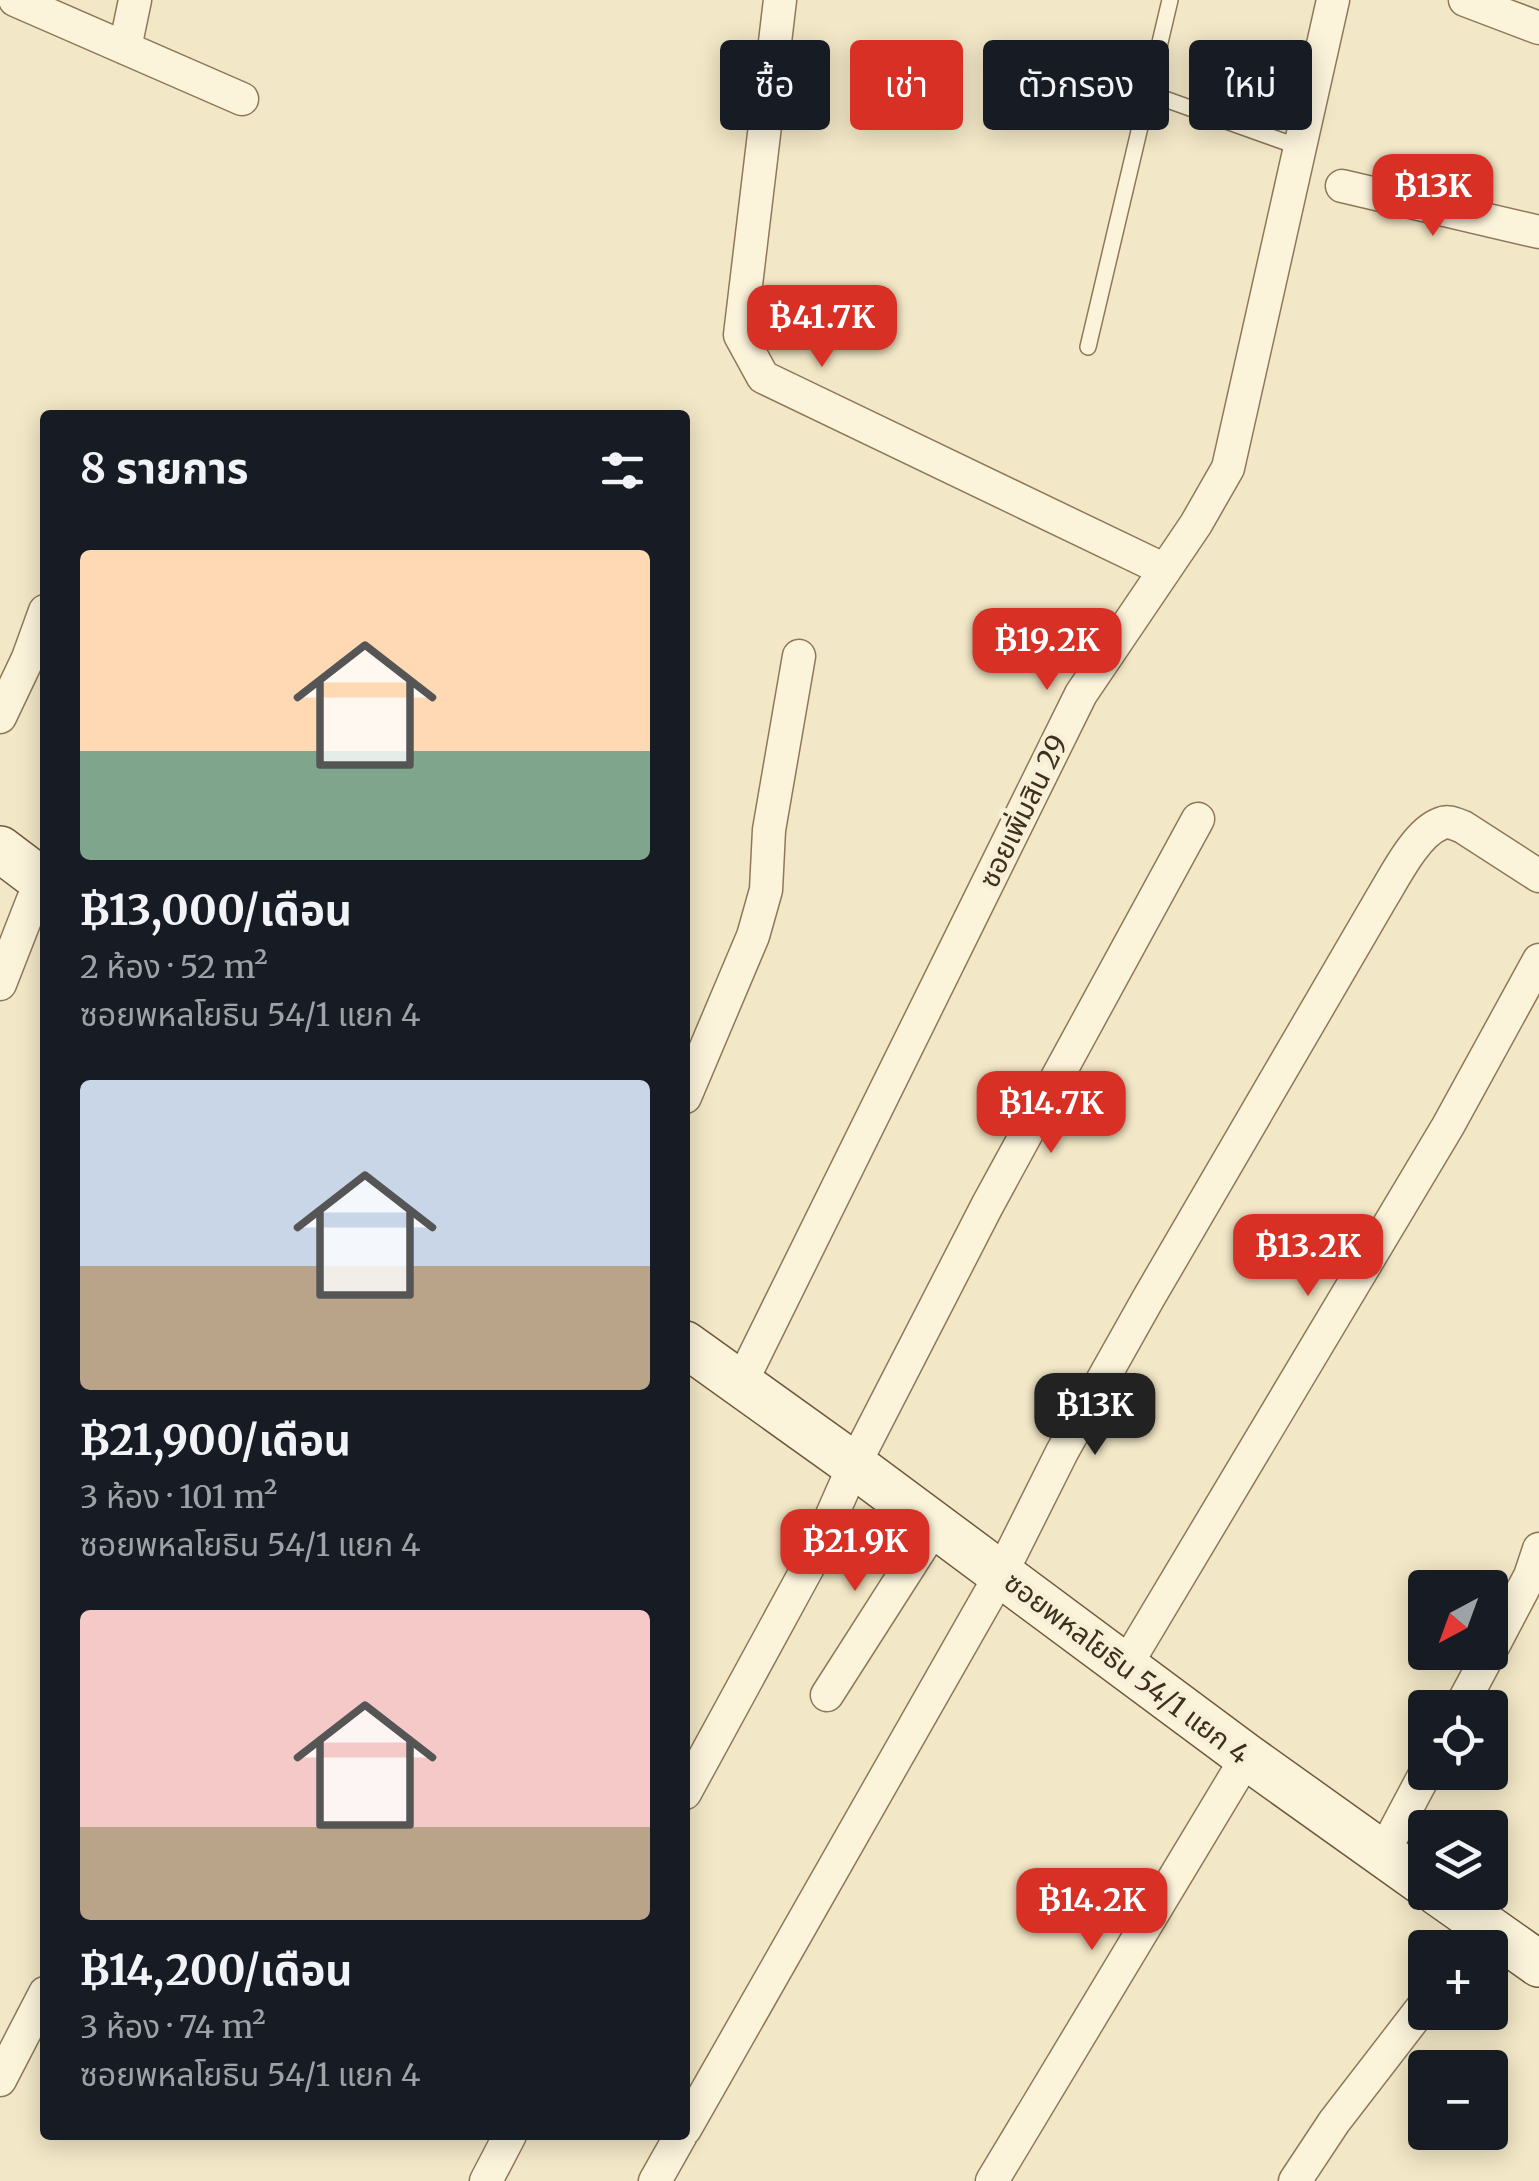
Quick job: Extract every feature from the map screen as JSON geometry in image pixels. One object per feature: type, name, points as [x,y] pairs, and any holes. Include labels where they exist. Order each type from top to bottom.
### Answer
[{"type":"street","points":[[15,0],[242,99]]},
{"type":"street","points":[[125,48],[135,0]]},
{"type":"street","points":[[780,0],[740,335],[764,377],[1164,570]]},
{"type":"street","name":"ซอยเพิ่มสิน 29","points":[[740,1385],[1081,694],[1196,524],[1228,468],[1334,0]]},
{"type":"street","points":[[1465,0],[1539,28]]},
{"type":"street","points":[[1342,186],[1539,232]]},
{"type":"street","points":[[0,718],[40,626]]},
{"type":"street","points":[[690,1085],[753,936],[766,890],[768,830],[800,656]]},
{"type":"street","points":[[690,1784],[813,1558],[854,1465],[988,1206],[1198,820]]},
{"type":"street","points":[[690,2119],[1001,1574],[1062,1452],[1148,1299],[1381,899],[1426,833],[1449,822],[1463,827],[1539,876]]},
{"type":"street","points":[[0,849],[40,879]]},
{"type":"street","points":[[0,984],[40,888]]},
{"type":"street","points":[[1126,1665],[1448,1126],[1539,960]]},
{"type":"street","name":"ซอยพหลโยธิน 54/1 แยก 4","points":[[690,1348],[1408,1873]]},
{"type":"street","points":[[828,1695],[936,1526]]},
{"type":"street","points":[[1508,1618],[1536,1565]]},
{"type":"street","points":[[992,2181],[1247,1756]]},
{"type":"street","points":[[1382,1855],[1416,1790]]},
{"type":"street","points":[[1454,1910],[1472,1930]]},
{"type":"street","points":[[1508,1950],[1539,1964]]},
{"type":"street","points":[[0,2080],[40,2004]]},
{"type":"street","points":[[1295,2181],[1334,2122],[1408,2026]]},
{"type":"street","points":[[486,2181],[507,2140]]},
{"type":"street","points":[[655,2181],[678,2140]]},
{"type":"lane","points":[[1161,40],[1170,0]]},
{"type":"lane","points":[[1169,101],[1299,147]]},
{"type":"lane","points":[[1088,347],[1139,130]]}]
